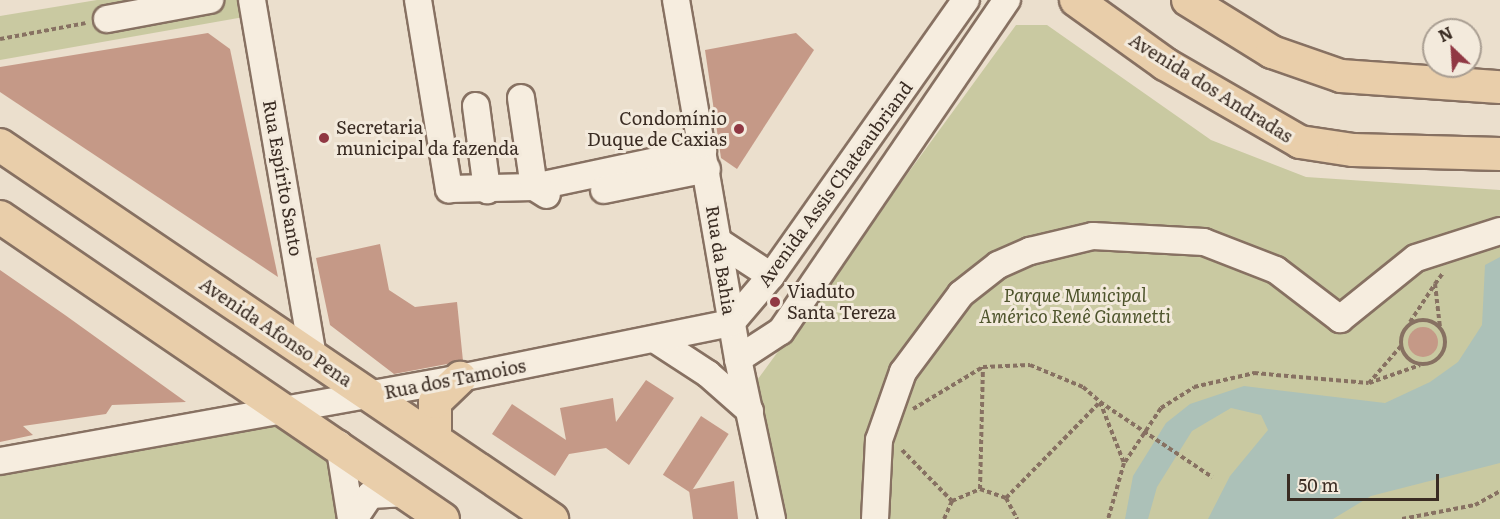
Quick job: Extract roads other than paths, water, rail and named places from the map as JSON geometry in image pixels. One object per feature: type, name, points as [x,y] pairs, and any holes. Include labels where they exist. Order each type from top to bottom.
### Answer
[{"type":"main road","name":"Avenida dos Andradas","points":[[1076,0],[1164,64],[1300,142],[1353,150],[1500,154]]},
{"type":"main road","points":[[1188,0],[1208,9],[1272,52],[1341,76],[1500,87]]},
{"type":"main road","name":"Avenida Afonso Pena","points":[[0,146],[552,519]]},
{"type":"main road","points":[[0,217],[282,411],[339,444],[443,519]]},
{"type":"main road","points":[[435,438],[435,402],[460,378]]},
{"type":"street","points":[[107,19],[210,0]]},
{"type":"street","name":"Rua Espírito Santo","points":[[252,0],[313,356]]},
{"type":"street","points":[[418,0],[427,39],[445,183],[456,193],[534,187],[705,160]]},
{"type":"street","points":[[427,39],[434,0]]},
{"type":"street","name":"Rua da Bahia","points":[[676,0],[731,323],[772,519]]},
{"type":"street","name":"Avenida Assis Chateaubriand","points":[[731,323],[771,276],[830,195],[966,0]]},
{"type":"street","name":"Avenida Assis Chateaubriand","points":[[738,359],[781,331],[1007,0]]},
{"type":"street","points":[[521,98],[534,187]]},
{"type":"street","points":[[476,106],[487,190]]},
{"type":"street","points":[[875,519],[879,440],[903,372],[961,294],[998,265],[1030,251],[1094,236],[1204,242],[1276,270],[1340,320],[1416,258],[1500,231]]},
{"type":"street","points":[[719,242],[771,276]]},
{"type":"street","points":[[731,323],[749,332],[781,331]]},
{"type":"street","name":"Rua dos Tamoios","points":[[0,461],[460,378],[731,323]]},
{"type":"street","points":[[656,339],[750,411]]},
{"type":"street","points":[[339,444],[352,519]]},
{"type":"street","points":[[352,519],[370,495],[408,493]]},
{"type":"place","name":"Condomínio Duque de Caxias","points":[[739,129]]},
{"type":"place","name":"Secretaria municipal da fazenda","points":[[324,138]]},
{"type":"place","name":"Viaduto Santa Tereza","points":[[775,302]]},
{"type":"park label","name":"Parque Municipal Américo Renê Giannetti","points":[[1075,306]]}]
